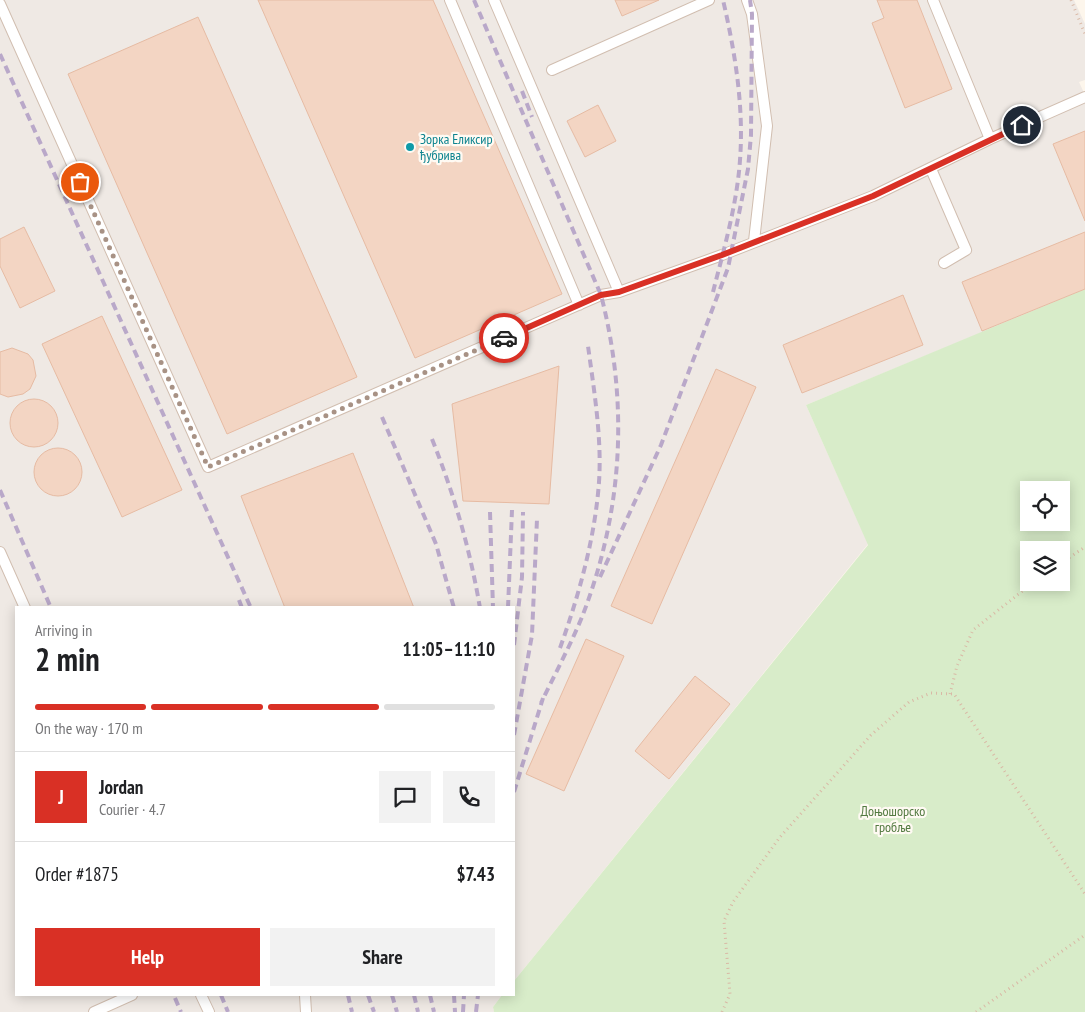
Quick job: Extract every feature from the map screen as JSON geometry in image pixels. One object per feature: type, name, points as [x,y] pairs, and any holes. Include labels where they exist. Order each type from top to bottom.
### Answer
[{"type":"lane","points":[[450,0],[579,305]]},
{"type":"lane","points":[[494,0],[619,292]]},
{"type":"lane","points":[[552,70],[709,0]]},
{"type":"lane","points":[[747,0],[752,14],[766,126],[754,241]]},
{"type":"lane","points":[[933,0],[990,139]]},
{"type":"lane","points":[[0,4],[208,467],[601,295],[619,292],[873,196],[990,139],[1085,98]]},
{"type":"lane","points":[[931,169],[966,250],[944,263]]},
{"type":"lane","points":[[0,552],[24,606]]},
{"type":"lane","points":[[94,1012],[130,996]]},
{"type":"lane","points":[[201,996],[209,1012]]},
{"type":"lane","points":[[305,996],[306,1012]]},
{"type":"path","points":[[1071,0],[1085,34]]},
{"type":"path","points":[[1070,557],[1085,547]]},
{"type":"path","points":[[950,694],[958,666],[973,630],[1023,591]]},
{"type":"path","points":[[722,1012],[730,994],[724,921],[733,902],[780,837],[871,736],[909,702],[931,693],[954,694],[1085,894]]},
{"type":"path","points":[[976,1012],[1085,935]]},
{"type":"shaded area","points":[[0,0],[1074,0],[1085,24],[1085,80],[1079,82],[1085,95],[1085,290],[806,405],[868,544],[515,980],[515,606],[15,606],[15,996],[501,996],[493,1007],[494,1012],[0,1012]]},
{"type":"green space","name":"Доњошорско гробље","points":[[1085,289],[1085,1012],[494,1012],[493,1007],[501,996],[515,996],[515,980],[868,545],[806,405]]},
{"type":"building","name":"Зорка Еликсир ђубрива","points":[[258,0],[433,0],[562,294],[415,358]]},
{"type":"building","points":[[615,0],[659,0],[622,16]]},
{"type":"building","points":[[877,0],[917,0],[952,89],[905,108],[872,23],[884,18]]},
{"type":"building","points":[[198,17],[357,377],[227,434],[68,74]]},
{"type":"building","points":[[598,105],[616,141],[585,157],[567,121]]},
{"type":"building","points":[[1085,131],[1085,221],[1053,144]]},
{"type":"building","points":[[24,227],[55,291],[20,308],[0,266],[0,239]]},
{"type":"building","points":[[1085,232],[1085,289],[982,331],[962,282]]},
{"type":"building","points":[[903,295],[923,345],[802,393],[783,345]]},
{"type":"building","points":[[102,316],[182,490],[122,517],[42,344]]},
{"type":"building","points":[[12,348],[28,354],[33,360],[36,376],[30,389],[23,394],[8,397],[0,394],[0,352]]},
{"type":"building","points":[[559,366],[549,504],[463,501],[452,404]]},
{"type":"building","points":[[716,369],[756,387],[652,624],[611,606]]},
{"type":"building","points":[[29,399],[39,399],[51,406],[58,418],[58,428],[51,440],[39,447],[29,447],[21,443],[14,436],[10,428],[10,418],[14,410],[21,403]]},
{"type":"building","points":[[53,448],[63,448],[75,455],[82,467],[82,477],[75,489],[63,496],[53,496],[45,492],[38,485],[34,477],[34,467],[38,459],[45,452]]},
{"type":"building","points":[[353,453],[413,606],[284,606],[241,496]]},
{"type":"building","points":[[586,639],[624,656],[564,791],[526,774]]},
{"type":"building","points":[[695,676],[730,704],[669,779],[635,751]]},
{"type":"railway","points":[[474,0],[601,295],[616,376],[617,457],[606,537],[596,577],[582,617],[541,703]]},
{"type":"railway","points":[[713,292],[733,210],[741,140],[738,79],[723,0]]},
{"type":"railway","points":[[600,577],[661,445],[728,268],[748,169],[751,135],[752,14],[750,0]]},
{"type":"railway","points":[[0,54],[250,606]]},
{"type":"railway","points":[[522,91],[532,117]]},
{"type":"railway","points":[[560,648],[574,608],[590,545],[599,482],[598,431],[588,346]]},
{"type":"railway","points":[[382,417],[436,544],[453,606]]},
{"type":"railway","points":[[432,439],[460,522],[480,606]]},
{"type":"railway","points":[[0,490],[50,606]]},
{"type":"railway","points":[[508,606],[512,510]]},
{"type":"railway","points":[[490,512],[493,606]]},
{"type":"railway","points":[[515,636],[522,577],[523,512]]},
{"type":"railway","points":[[515,729],[532,635],[537,519]]},
{"type":"railway","points":[[239,600],[241,606]]},
{"type":"railway","points":[[515,789],[543,698]]},
{"type":"railway","points":[[221,996],[228,1012]]},
{"type":"railway","points":[[348,996],[352,1012]]},
{"type":"railway","points":[[368,996],[374,1012]]},
{"type":"railway","points":[[392,996],[397,1012]]},
{"type":"railway","points":[[414,996],[418,1012]]},
{"type":"railway","points":[[430,996],[434,1012]]},
{"type":"railway","points":[[454,996],[455,1012]]},
{"type":"railway","points":[[463,1012],[464,996]]},
{"type":"railway","points":[[476,1012],[478,996]]},
{"type":"railway","points":[[175,998],[181,1012]]},
{"type":"way so far","points":[[80,182],[208,467],[504,338]]},
{"type":"place","name":"Зорка Еликсир ђубрива","points":[[410,147]]},
{"type":"route","points":[[504,338],[601,295],[619,292],[722,255],[732,249],[873,196],[1022,125]]}]
